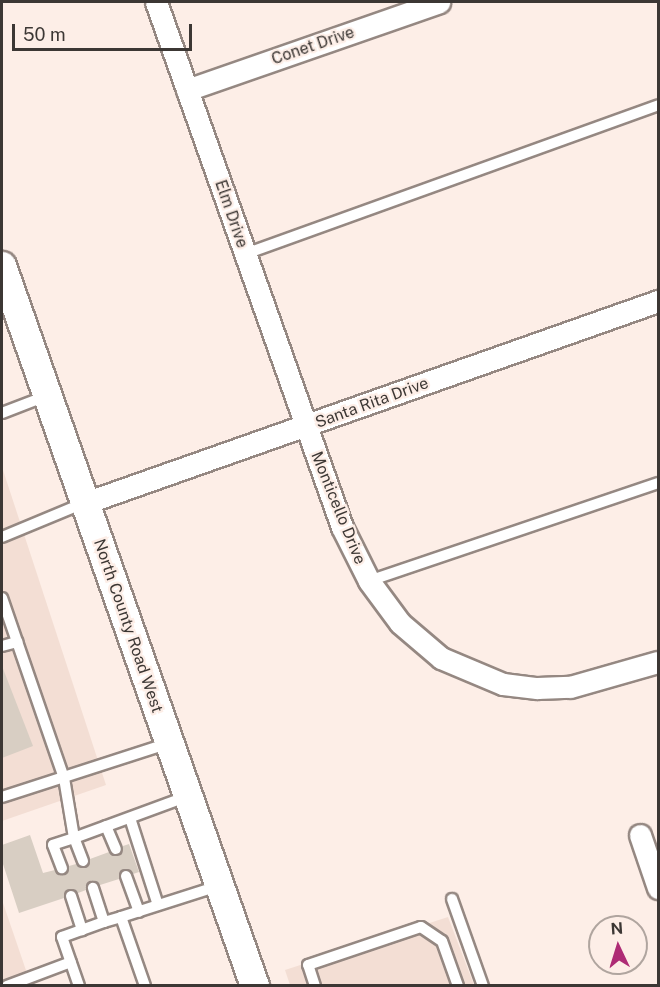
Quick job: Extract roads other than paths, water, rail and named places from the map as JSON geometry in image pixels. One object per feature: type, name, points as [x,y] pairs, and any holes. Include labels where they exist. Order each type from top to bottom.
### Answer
[{"type":"main road","name":"North County Road West","points":[[2,266],[8,307],[47,395],[85,502],[220,886],[248,984]]},
{"type":"street","name":"Elm Drive","points":[[156,2],[305,427]]},
{"type":"street","name":"Conet Drive","points":[[187,90],[439,2]]},
{"type":"street","name":"Santa Rita Drive","points":[[85,502],[305,427],[658,301]]},
{"type":"street","name":"Monticello Drive","points":[[305,427],[342,527],[369,581],[400,623],[441,658],[503,684],[537,688],[570,687],[658,662]]},
{"type":"street","points":[[640,835],[658,888]]},
{"type":"lane","points":[[244,254],[658,105]]},
{"type":"lane","points":[[2,414],[47,395]]},
{"type":"lane","points":[[369,581],[658,483]]},
{"type":"lane","points":[[2,537],[85,502]]},
{"type":"lane","points":[[2,598],[64,778],[74,838],[83,861]]},
{"type":"lane","points":[[2,646],[17,642]]},
{"type":"lane","points":[[2,797],[170,743]]},
{"type":"lane","points":[[62,868],[53,845],[188,796]]},
{"type":"lane","points":[[129,818],[158,906]]},
{"type":"lane","points":[[106,826],[116,849]]},
{"type":"lane","points":[[126,876],[139,912]]},
{"type":"lane","points":[[79,986],[62,937],[220,886]]},
{"type":"lane","points":[[93,888],[104,922]]},
{"type":"lane","points":[[70,896],[82,930]]},
{"type":"lane","points":[[452,899],[483,986]]},
{"type":"lane","points":[[121,917],[145,986]]},
{"type":"lane","points":[[315,986],[308,965],[421,927],[442,941],[458,986]]},
{"type":"lane","points":[[2,976],[6,986],[71,962]]}]
